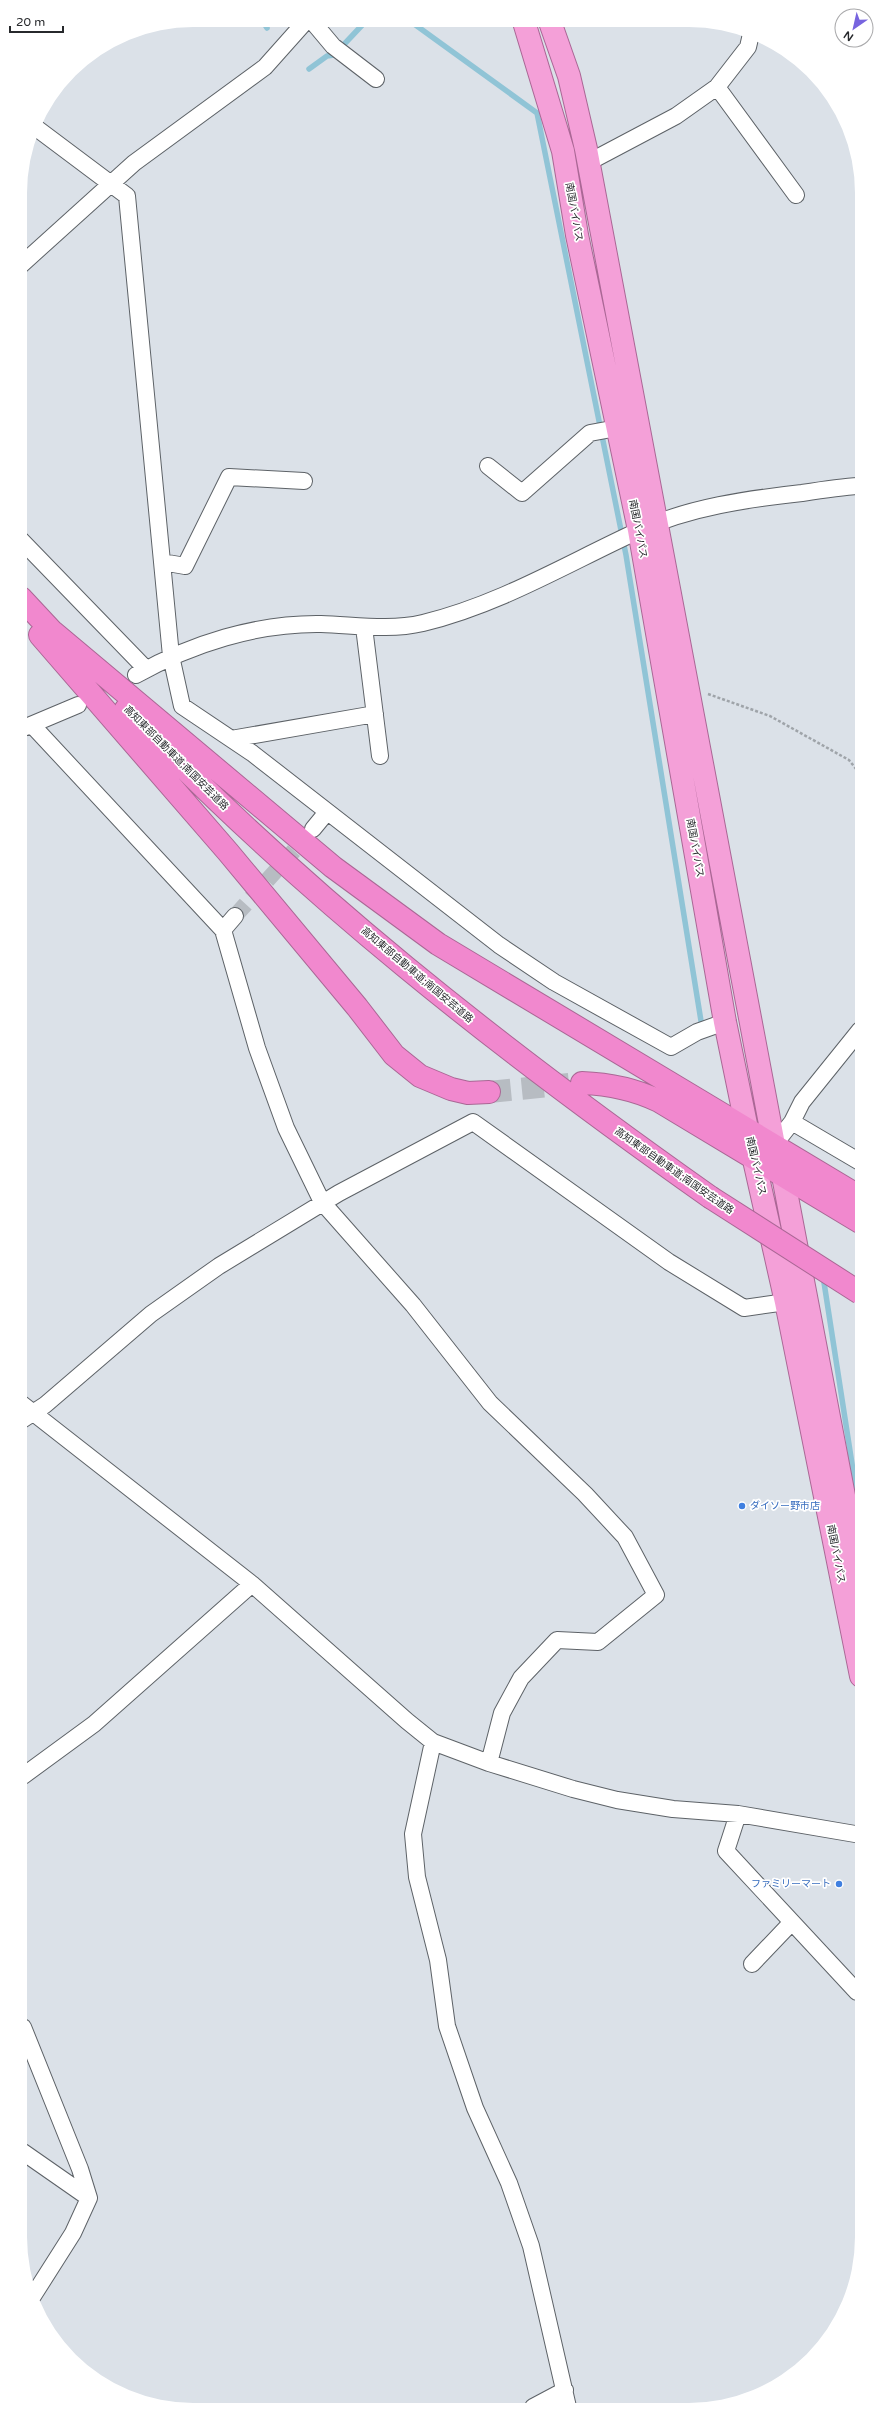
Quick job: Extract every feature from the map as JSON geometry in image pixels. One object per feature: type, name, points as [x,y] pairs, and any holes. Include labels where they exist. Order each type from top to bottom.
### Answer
[{"type":"highway","name":"南国バイパス","points":[[526,27],[563,151],[577,235],[617,428],[628,536],[725,1022],[747,1129],[786,1302],[855,1646]]},
{"type":"highway","name":"南国バイパス","points":[[552,27],[569,76],[589,162],[774,1144],[783,1176],[855,1554]]},
{"type":"highway","name":"高知東部自動車道;南国安芸道路","points":[[27,604],[142,726],[232,814],[317,891],[418,978],[513,1053],[613,1128],[710,1197],[855,1291]]},
{"type":"highway","points":[[27,620],[233,858],[358,1007],[394,1055],[420,1076],[451,1089],[468,1093],[489,1092]]},
{"type":"highway","points":[[53,632],[333,867],[438,944],[855,1194]]},
{"type":"highway","points":[[582,1083],[619,1086],[639,1092],[754,1158],[855,1219]]},
{"type":"street","points":[[27,259],[134,163],[265,67],[290,42],[293,34],[300,27]]},
{"type":"street","points":[[317,27],[332,46],[376,79]]},
{"type":"street","points":[[589,162],[676,116],[717,86],[748,47],[750,39]]},
{"type":"street","points":[[717,86],[796,195]]},
{"type":"street","points":[[39,131],[127,196],[171,656],[182,706],[231,739],[328,812],[499,945],[554,982],[671,1047],[697,1032],[725,1022]]},
{"type":"street","points":[[488,466],[522,493],[590,433],[617,428]]},
{"type":"street","points":[[162,562],[185,566],[229,477],[304,481]]},
{"type":"street","points":[[27,547],[141,672],[171,656],[224,638],[284,626],[320,624],[391,628],[422,624],[455,614],[528,586],[658,522],[691,511],[772,496],[855,489]]},
{"type":"street","points":[[364,627],[380,756]]},
{"type":"street","points":[[27,727],[78,705]]},
{"type":"street","points":[[231,739],[375,714]]},
{"type":"street","points":[[27,728],[223,930],[254,1041],[270,1085],[286,1128],[322,1202],[413,1305],[490,1403],[585,1494],[625,1537],[656,1596],[598,1642],[557,1640],[520,1678],[502,1712],[489,1763]]},
{"type":"street","points":[[313,830],[328,812]]},
{"type":"street","points":[[223,930],[234,916]]},
{"type":"street","points":[[774,1144],[792,1122],[802,1102],[855,1036]]},
{"type":"street","points":[[27,1412],[45,1405],[151,1314],[219,1266],[322,1202],[473,1122],[669,1262],[744,1308],[786,1302]]},
{"type":"street","points":[[792,1122],[855,1159]]},
{"type":"street","points":[[27,1413],[252,1584],[407,1722],[434,1742],[489,1763],[573,1789],[617,1800],[673,1809],[738,1814],[855,1834]]},
{"type":"street","points":[[27,1773],[94,1724],[252,1584]]},
{"type":"street","points":[[434,1742],[413,1834],[417,1877],[438,1960],[447,2026],[475,2108],[509,2183],[531,2246],[567,2403]]},
{"type":"street","points":[[738,1814],[726,1851],[855,1990]]},
{"type":"street","points":[[752,1964],[792,1922]]},
{"type":"street","points":[[27,2037],[80,2169],[89,2198],[73,2233],[36,2291]]},
{"type":"street","points":[[27,2155],[89,2198]]},
{"type":"street","points":[[541,2403],[565,2390]]},
{"type":"path","points":[[688,687],[770,716],[849,760],[855,768]]},
{"type":"waterway","points":[[309,69],[327,56],[334,55],[360,27]]},
{"type":"waterway","points":[[418,27],[537,113],[626,555],[701,1021]]},
{"type":"waterway","points":[[823,1276],[855,1483]]},
{"type":"tunnel","points":[[235,916],[309,834]]},
{"type":"tunnel","points":[[489,1092],[569,1084]]},
{"type":"place","name":"ダイソー野市店","points":[[742,1506]]},
{"type":"place","name":"ファミリーマート","points":[[839,1884]]}]
